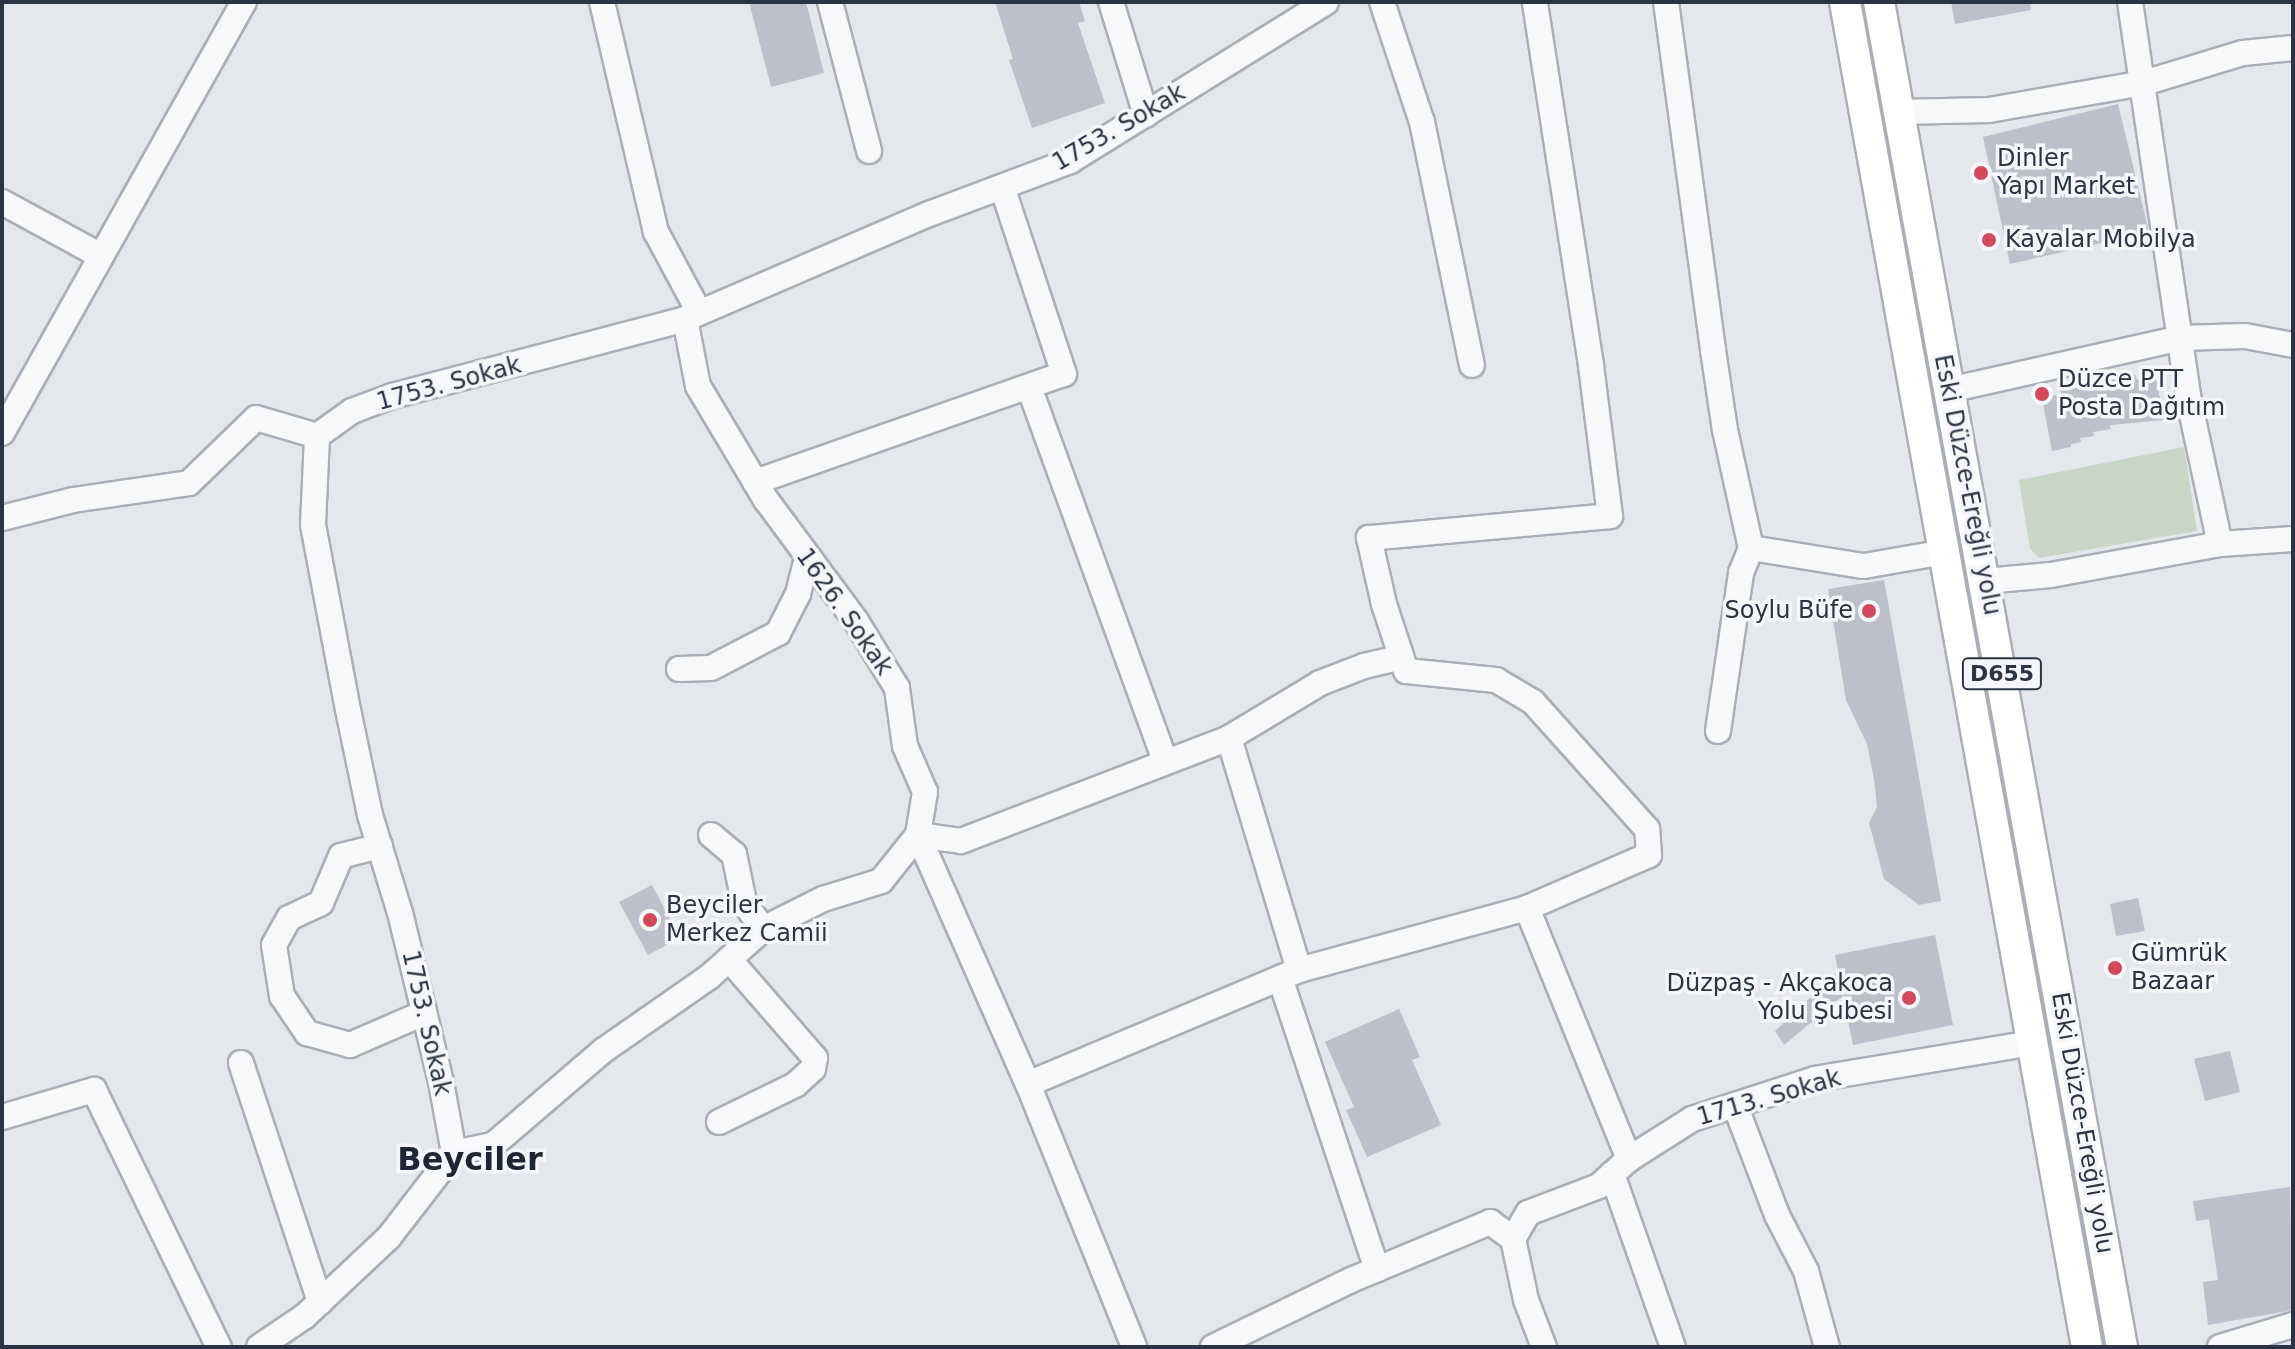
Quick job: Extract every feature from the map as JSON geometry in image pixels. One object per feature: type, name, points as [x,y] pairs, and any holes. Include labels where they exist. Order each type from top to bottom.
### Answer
[{"type":"main road","name":"Eski Düzce-Ereğli yolu","points":[[1845,2],[2087,1347]]},
{"type":"main road","name":"Eski Düzce-Ereğli yolu","points":[[1879,2],[2122,1347]]},
{"type":"street","points":[[2,433],[244,2]]},
{"type":"street","name":"1626. Sokak","points":[[454,1153],[493,1145],[604,1050],[729,959],[763,929],[823,899],[881,881],[918,835],[925,792],[905,746],[897,688],[856,621],[755,482],[698,386],[692,315],[656,232],[602,2]]},
{"type":"street","points":[[830,2],[869,151]]},
{"type":"street","points":[[1111,2],[1146,115]]},
{"type":"street","points":[[1382,2],[1422,122],[1472,365]]},
{"type":"street","points":[[1028,1084],[1289,974],[1527,908],[1649,855],[1647,829],[1533,702],[1496,680],[1406,671],[1369,538],[1610,516],[1591,365],[1535,2]]},
{"type":"street","points":[[1666,2],[1719,390],[1751,548],[1741,573],[1718,731]]},
{"type":"street","points":[[2130,2],[2188,396],[2220,544]]},
{"type":"street","name":"1753. Sokak","points":[[454,1153],[424,1013],[348,710],[313,525],[317,436],[352,411],[392,396],[692,315],[901,225],[1070,161],[1319,3]]},
{"type":"street","points":[[1898,112],[1989,110],[2144,83],[2243,53],[2293,48]]},
{"type":"street","points":[[755,482],[1064,374],[1002,187]]},
{"type":"street","points":[[2,202],[101,256]]},
{"type":"street","points":[[1949,390],[2181,338],[2245,336],[2293,345]]},
{"type":"street","points":[[1029,387],[1165,760]]},
{"type":"street","points":[[2,518],[73,500],[189,483],[256,418],[317,436]]},
{"type":"street","points":[[1985,581],[2051,575],[2220,544],[2293,539]]},
{"type":"street","points":[[1751,548],[1864,566],[1945,552]]},
{"type":"street","points":[[679,669],[711,668],[778,633],[798,594],[807,557]]},
{"type":"street","points":[[918,835],[961,841],[1165,760],[1229,738],[1320,683],[1364,666],[1400,658]]},
{"type":"street","points":[[1229,738],[1289,974],[1377,1269]]},
{"type":"street","points":[[711,835],[734,854],[744,902],[763,929]]},
{"type":"street","points":[[918,835],[1028,1084],[1134,1347]]},
{"type":"street","points":[[380,846],[341,856],[321,903],[289,918],[274,945],[282,996],[307,1033],[350,1045],[424,1013]]},
{"type":"street","points":[[1527,908],[1620,1166],[1673,1347]]},
{"type":"street","points":[[719,1122],[795,1085],[813,1069],[815,1058],[729,959]]},
{"type":"street","name":"1713. Sokak","points":[[1513,1239],[1528,1213],[1599,1186],[1620,1166],[1692,1119],[1815,1079],[2033,1043]]},
{"type":"street","points":[[241,1063],[320,1302]]},
{"type":"street","points":[[2,1117],[94,1090],[219,1347]]},
{"type":"street","points":[[1735,1105],[1777,1215],[1806,1271],[1827,1347]]},
{"type":"street","points":[[271,1343],[389,1237],[454,1153]]},
{"type":"street","points":[[1213,1347],[1377,1269],[1490,1222],[1513,1239],[1526,1300],[1544,1347]]},
{"type":"street","points":[[2220,1347],[2293,1325]]},
{"type":"green space","points":[[2184,447],[2197,531],[2039,558],[2030,549],[2019,480]]},
{"type":"building","points":[[749,2],[806,2],[824,73],[771,87]]},
{"type":"building","points":[[995,2],[1079,2],[1085,21],[1078,23],[1105,103],[1032,128],[1009,60],[1013,59]]},
{"type":"building","points":[[1951,2],[2030,2],[2031,10],[1955,24]]},
{"type":"building","points":[[2118,104],[2149,232],[2010,264],[1983,137]]},
{"type":"building","points":[[2135,375],[2137,380],[2156,377],[2164,420],[2110,425],[2111,429],[2093,432],[2094,436],[2080,438],[2081,442],[2071,444],[2071,447],[2052,451],[2042,398],[2061,394],[2060,390],[2111,384],[2111,380]]},
{"type":"building","points":[[1884,580],[1941,901],[1919,905],[1884,879],[1869,823],[1877,807],[1874,779],[1867,744],[1846,700],[1828,589]]},
{"type":"building","name":"Beyciler Merkez Camii","points":[[652,885],[680,938],[648,955],[619,902]]},
{"type":"building","points":[[2138,898],[2145,931],[2116,936],[2110,904]]},
{"type":"building","points":[[1935,935],[1953,1025],[1853,1045],[1843,996],[1784,1045],[1775,1031],[1838,971],[1835,955]]},
{"type":"building","points":[[1399,1009],[1420,1057],[1412,1060],[1441,1125],[1367,1157],[1346,1110],[1354,1107],[1325,1042]]},
{"type":"building","points":[[2230,1051],[2240,1092],[2205,1101],[2194,1059]]},
{"type":"building","points":[[2290,1187],[2293,1310],[2208,1325],[2203,1282],[2218,1280],[2209,1219],[2196,1221],[2193,1201]]},
{"type":"place","name":"Dinler Yapı Market","points":[[1981,173]]},
{"type":"place","name":"Kayalar Mobilya","points":[[1989,240]]},
{"type":"place","name":"Düzce PTT Posta Dağıtım","points":[[2042,394]]},
{"type":"place","name":"Soylu Büfe","points":[[1869,611]]},
{"type":"place","name":"Beyciler Merkez Camii","points":[[650,920]]},
{"type":"place","name":"Gümrük Bazaar","points":[[2115,968]]},
{"type":"place","name":"Düzpaş - Akçakoca Yolu Şubesi","points":[[1909,998]]},
{"type":"district","name":"Beyciler","points":[[470,1159]]}]
